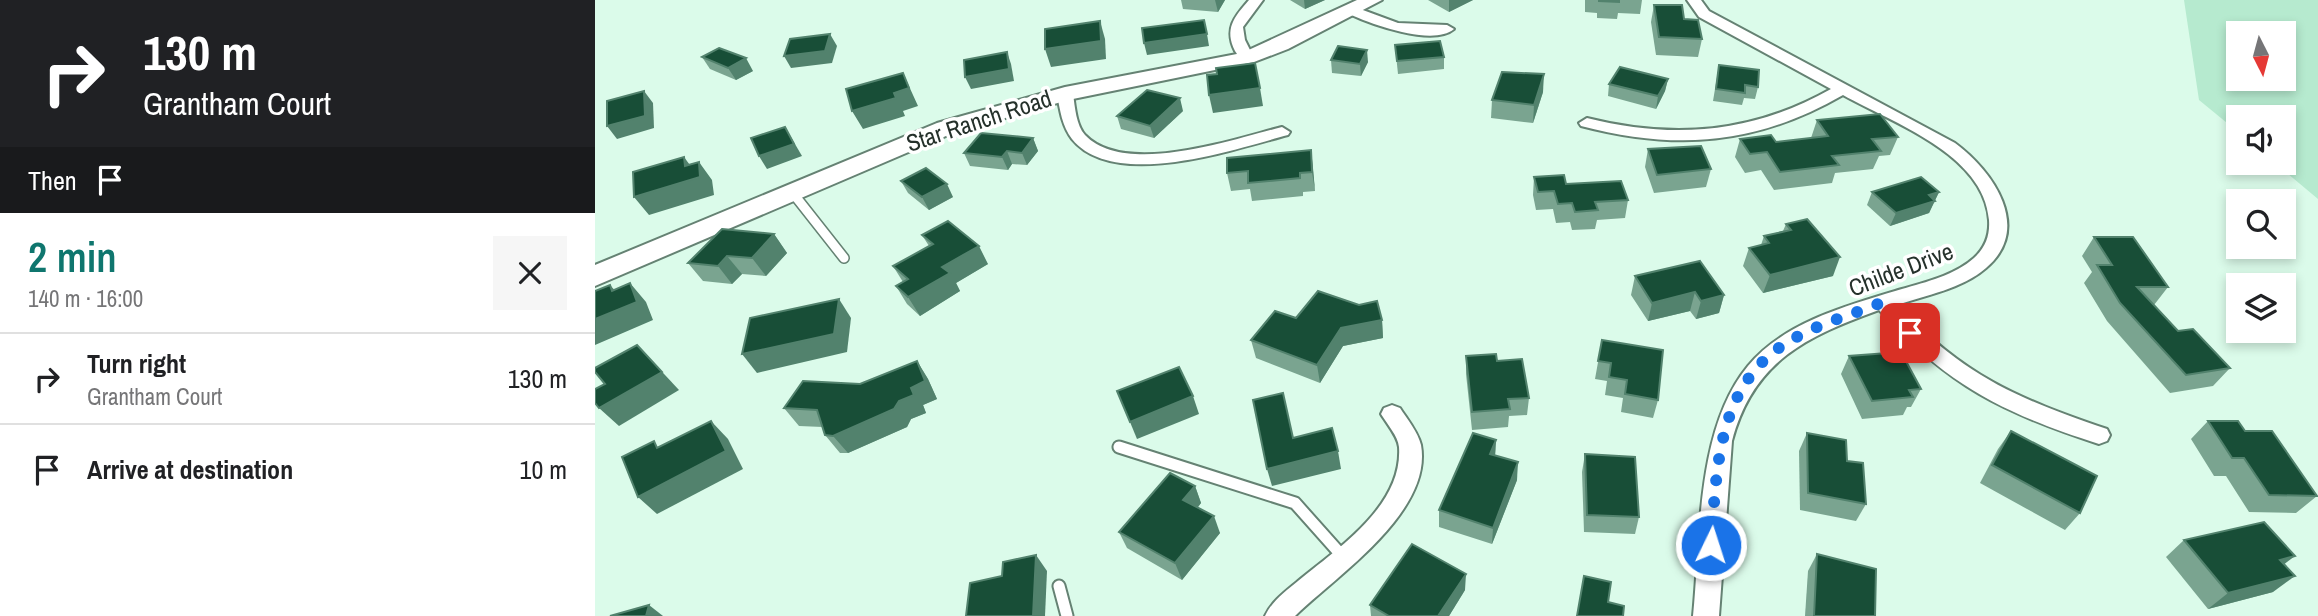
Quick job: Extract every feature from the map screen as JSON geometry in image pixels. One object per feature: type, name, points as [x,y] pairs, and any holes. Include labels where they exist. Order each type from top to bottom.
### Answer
[{"type":"street","points":[[1247,58],[1234,34],[1235,27],[1256,0]]},
{"type":"street","name":"Childe Drive","points":[[1694,0],[1704,14],[1961,156],[1982,177],[1999,215],[1996,244],[1974,268],[1935,287],[1883,302],[1792,340],[1771,356],[1740,393],[1727,417],[1721,441],[1706,616]]},
{"type":"street","points":[[1362,5],[1396,28],[1419,31],[1447,29]]},
{"type":"street","name":"Star Ranch Road","points":[[595,276],[945,128],[1065,94],[1247,58],[1281,45],[1362,5]]},
{"type":"street","points":[[1587,123],[1623,134],[1645,136],[1731,133],[1775,124],[1843,89]]},
{"type":"street","points":[[1065,94],[1070,121],[1081,141],[1110,154],[1129,158],[1168,159],[1282,132]]},
{"type":"street","points":[[1883,302],[1937,358],[1983,391],[2033,414],[2099,435]]},
{"type":"street","points":[[1278,616],[1345,559],[1382,520],[1398,496],[1407,468],[1410,445],[1392,414]]},
{"type":"lane","points":[[792,192],[843,257]]},
{"type":"lane","points":[[1119,447],[1295,503],[1308,514],[1345,559]]},
{"type":"lane","points":[[1059,586],[1067,616]]},
{"type":"green space","points":[[2184,0],[2318,0],[2318,199],[2289,175],[2296,175],[2296,105],[2226,105],[2226,122],[2199,100]]},
{"type":"building","points":[[1654,5],[1682,5],[1684,19],[1698,20],[1702,39],[1659,37]]},
{"type":"building","points":[[1204,20],[1207,34],[1144,43],[1142,28]]},
{"type":"building","points":[[1100,21],[1101,41],[1045,49],[1045,29]]},
{"type":"building","points":[[830,34],[825,51],[784,56],[790,39]]},
{"type":"building","points":[[1440,41],[1444,57],[1397,61],[1395,45]]},
{"type":"building","points":[[1338,46],[1367,50],[1360,64],[1331,60]]},
{"type":"building","points":[[719,48],[746,58],[728,68],[702,57]]},
{"type":"building","points":[[1007,52],[1009,69],[965,77],[964,60]]},
{"type":"building","points":[[1255,63],[1260,88],[1209,95],[1207,75],[1217,74],[1216,68]]},
{"type":"building","points":[[1719,65],[1759,70],[1758,87],[1745,85],[1745,93],[1716,89]]},
{"type":"building","points":[[1620,67],[1668,79],[1658,96],[1609,84]]},
{"type":"building","points":[[1502,72],[1544,74],[1534,105],[1492,100]]},
{"type":"building","points":[[903,73],[909,88],[894,93],[896,98],[852,111],[846,89]]},
{"type":"building","points":[[1147,90],[1180,98],[1150,126],[1117,116]]},
{"type":"building","points":[[644,91],[645,116],[607,126],[607,101]]},
{"type":"building","points":[[1880,114],[1898,137],[1872,139],[1881,151],[1832,156],[1839,165],[1780,172],[1767,152],[1750,154],[1740,139],[1771,135],[1776,142],[1828,136],[1817,120]]},
{"type":"building","points":[[785,127],[794,144],[759,156],[751,138]]},
{"type":"building","points":[[981,133],[1033,138],[1022,153],[1007,151],[1002,157],[964,153]]},
{"type":"building","points":[[1701,146],[1711,169],[1657,175],[1648,149]]},
{"type":"building","points":[[1311,150],[1312,172],[1300,173],[1300,178],[1248,183],[1248,171],[1227,173],[1227,158]]},
{"type":"building","points":[[684,157],[685,166],[699,162],[700,177],[634,197],[633,172]]},
{"type":"building","points":[[926,168],[947,184],[922,197],[901,181]]},
{"type":"building","points":[[1564,175],[1566,184],[1621,181],[1628,200],[1595,202],[1598,210],[1575,212],[1572,203],[1558,204],[1554,191],[1538,192],[1534,177]]},
{"type":"building","points":[[1921,177],[1939,192],[1929,195],[1935,201],[1896,213],[1872,192]]},
{"type":"building","points":[[1807,219],[1840,257],[1770,275],[1749,248],[1769,243],[1764,236],[1791,230],[1786,224]]},
{"type":"building","points":[[948,221],[979,246],[942,267],[950,273],[908,297],[896,286],[908,279],[893,266],[933,244],[922,235]]},
{"type":"building","points":[[722,229],[774,234],[752,258],[727,256],[718,266],[688,263]]},
{"type":"building","points":[[2094,237],[2133,237],[2168,287],[2137,287],[2178,331],[2193,329],[2230,368],[2186,375],[2120,303],[2097,265],[2112,265]]},
{"type":"building","points":[[1700,261],[1724,295],[1701,301],[1695,292],[1652,303],[1635,276]]},
{"type":"building","points":[[630,283],[637,302],[595,319],[595,291],[610,285],[612,291]]},
{"type":"building","points":[[1318,291],[1359,305],[1377,301],[1382,320],[1341,328],[1317,365],[1251,340],[1275,311],[1296,318]]},
{"type":"building","points":[[839,299],[834,334],[742,354],[750,318]]},
{"type":"building","points":[[1602,340],[1663,350],[1658,400],[1625,394],[1627,380],[1609,377],[1611,363],[1598,361]]},
{"type":"building","points":[[637,345],[662,372],[599,408],[595,403],[595,389],[605,384],[595,372],[595,368]]},
{"type":"building","points":[[1901,352],[1921,389],[1909,390],[1913,397],[1872,401],[1849,356]]},
{"type":"building","points":[[1496,354],[1497,361],[1522,359],[1529,398],[1508,399],[1510,409],[1472,412],[1466,356]]},
{"type":"building","points":[[917,361],[925,381],[911,388],[914,395],[899,401],[894,409],[833,436],[825,435],[817,410],[784,408],[803,381],[860,384]]},
{"type":"building","points":[[1179,367],[1193,396],[1130,422],[1117,391]]},
{"type":"building","points":[[1283,393],[1293,438],[1332,428],[1338,451],[1267,469],[1253,400]]},
{"type":"building","points":[[711,421],[726,451],[638,497],[622,457],[654,441],[657,448]]},
{"type":"building","points":[[2208,421],[2238,421],[2245,431],[2272,431],[2317,496],[2269,495],[2244,458],[2232,458]]},
{"type":"building","points":[[2011,431],[2097,476],[2080,513],[1992,465]]},
{"type":"building","points":[[1473,433],[1496,440],[1490,454],[1518,462],[1493,528],[1439,510]]},
{"type":"building","points":[[1807,433],[1846,440],[1847,461],[1863,463],[1866,504],[1808,493]]},
{"type":"building","points":[[1585,454],[1635,457],[1639,517],[1587,515]]},
{"type":"building","points":[[1170,473],[1195,486],[1183,500],[1214,516],[1175,563],[1119,532]]},
{"type":"building","points":[[2264,522],[2295,556],[2280,560],[2295,576],[2228,593],[2184,540]]},
{"type":"building","points":[[1412,544],[1466,574],[1438,616],[1389,616],[1370,605]]},
{"type":"building","points":[[1817,554],[1876,569],[1875,616],[1814,616]]},
{"type":"building","points":[[1036,555],[1033,616],[966,616],[970,583],[1002,576],[1003,562]]},
{"type":"building","points":[[1584,576],[1611,582],[1608,602],[1624,606],[1623,616],[1577,616]]},
{"type":"building","points":[[649,605],[646,616],[610,616]]},
{"type":"route","points":[[1711,545],[1716,473],[1727,417],[1756,371],[1792,340],[1883,302],[1910,333]]}]
